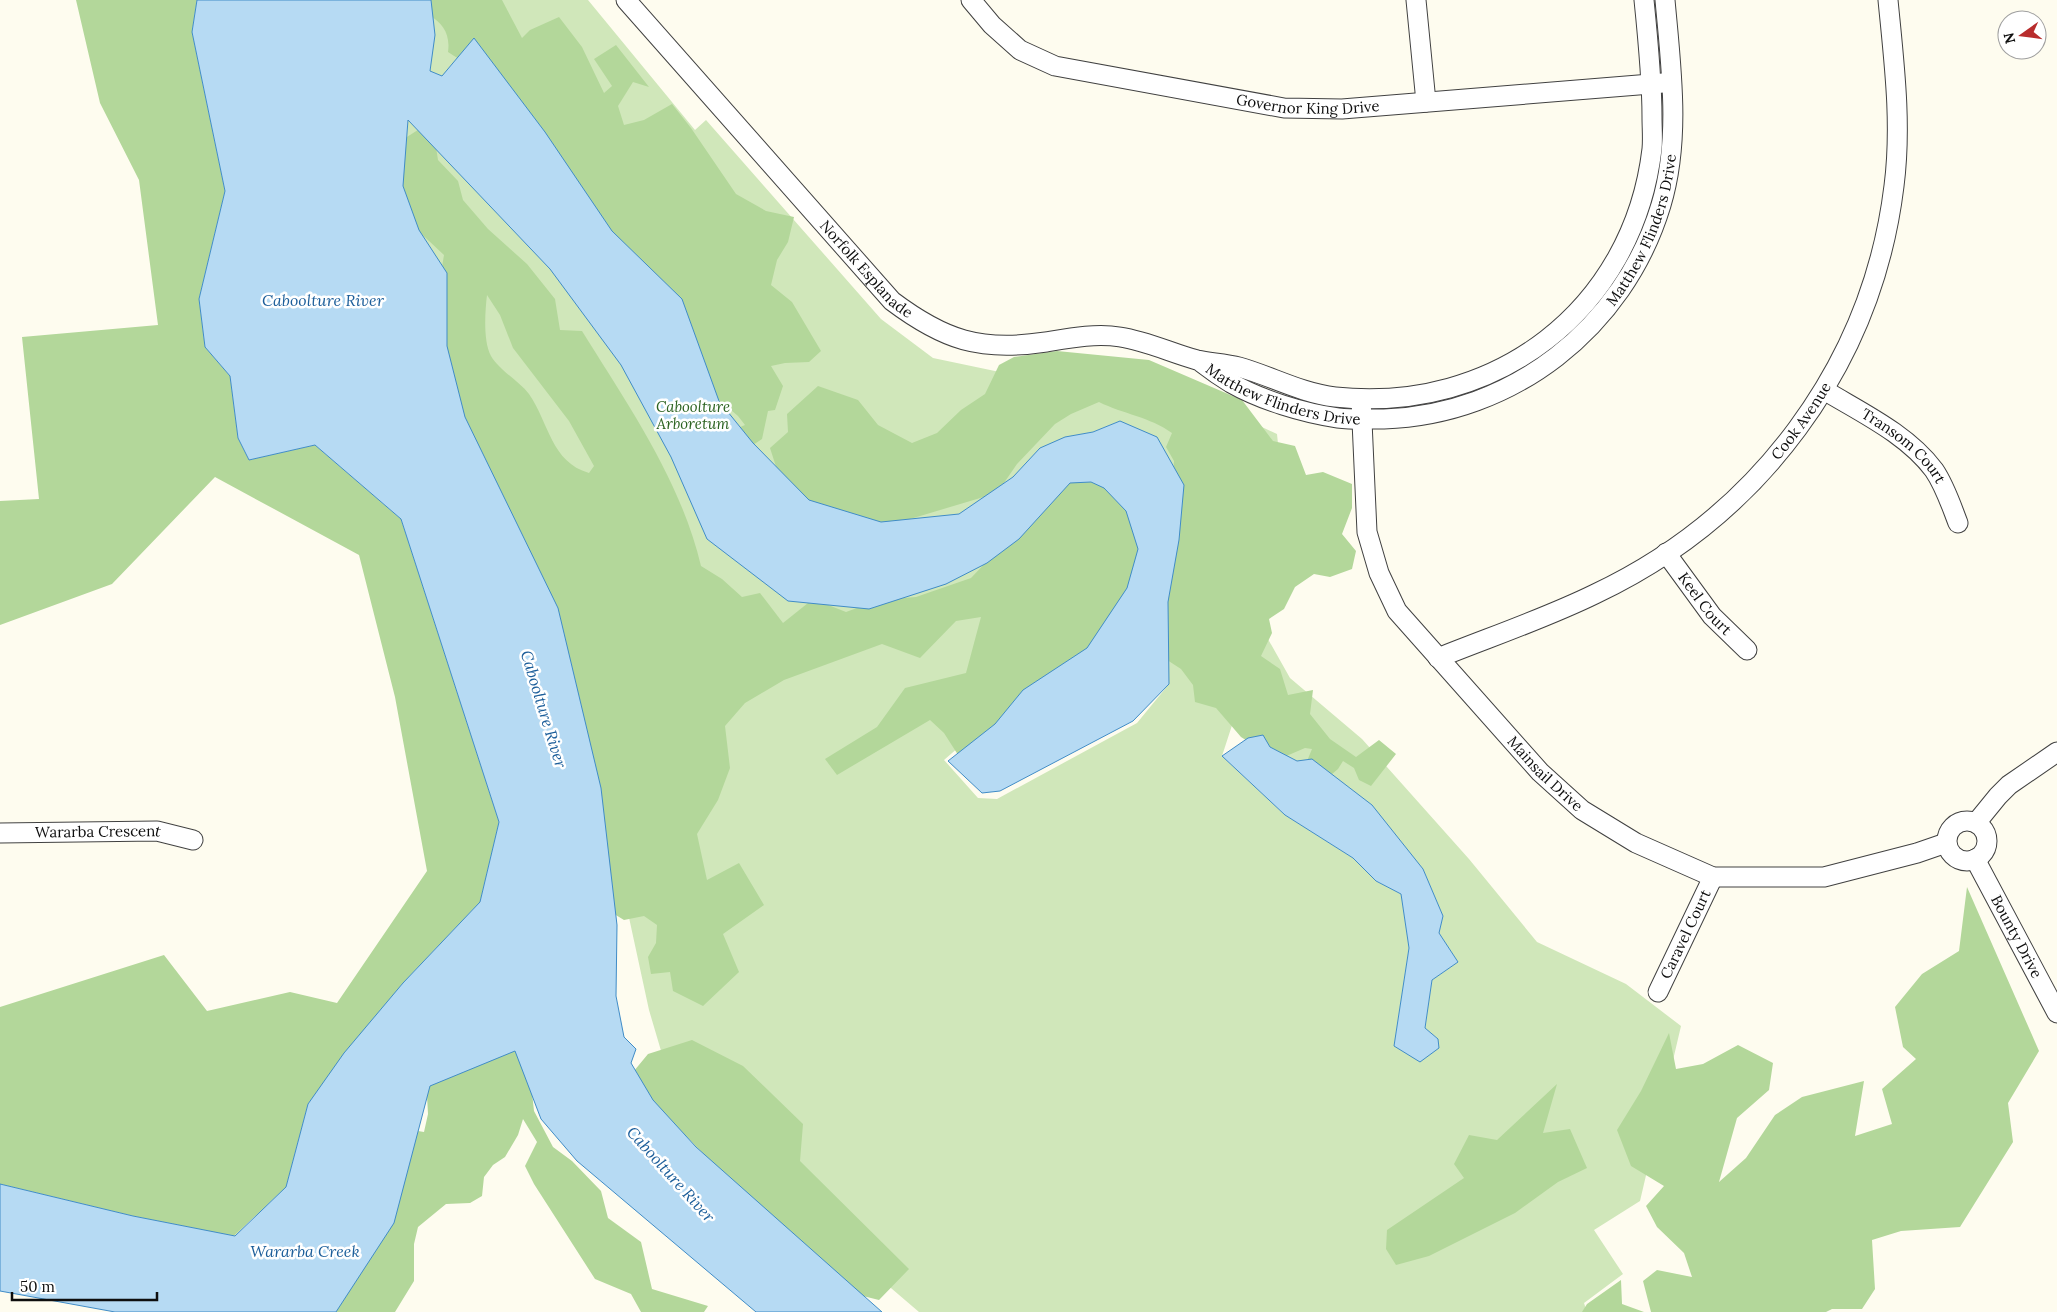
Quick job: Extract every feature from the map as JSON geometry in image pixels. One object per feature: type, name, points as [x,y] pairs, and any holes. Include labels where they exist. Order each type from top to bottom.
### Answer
[{"type":"street","name":"Norfolk Esplanade","points":[[626,0],[892,301],[918,321],[943,334],[967,341],[997,346],[1024,345],[1087,336],[1118,336],[1156,345],[1197,360]]},
{"type":"street","name":"Governor King Drive","points":[[971,0],[992,25],[1020,50],[1055,66],[1284,108],[1342,109],[1672,83]]},
{"type":"street","points":[[1416,0],[1426,102]]},
{"type":"street","name":"Matthew Flinders Drive","points":[[1197,360],[1237,366],[1307,392],[1332,397],[1361,399],[1404,398],[1447,389],[1492,374],[1526,355],[1556,333],[1580,309],[1622,251],[1636,216],[1646,182],[1652,147],[1652,84],[1644,0]]},
{"type":"street","name":"Matthew Flinders Drive","points":[[1197,360],[1232,384],[1275,402],[1307,412],[1338,418],[1361,419],[1404,418],[1438,413],[1473,403],[1516,384],[1552,360],[1586,331],[1621,290],[1643,251],[1661,205],[1672,148],[1672,83],[1665,0]]},
{"type":"street","name":"Cook Avenue","points":[[1438,658],[1596,594],[1666,553],[1726,506],[1754,480],[1780,453],[1824,390],[1858,326],[1881,257],[1889,221],[1895,176],[1898,112],[1888,0]]},
{"type":"street","name":"Transom Court","points":[[1824,390],[1902,438],[1919,453],[1934,470],[1946,490],[1958,523]]},
{"type":"street","name":"Mainsail Drive","points":[[1361,399],[1367,532],[1378,573],[1397,611],[1540,772],[1582,810],[1636,843],[1713,877],[1824,877],[1917,853],[1946,843]]},
{"type":"street","name":"Keel Court","points":[[1666,553],[1712,616],[1748,650]]},
{"type":"street","points":[[1976,823],[2004,790],[2057,752]]},
{"type":"street","points":[[1964,821],[1976,823],[1981,827],[1987,838],[1985,850],[1975,859],[1969,861],[1956,859],[1946,843],[1947,836],[1953,826],[1964,821]]},
{"type":"street","name":"Wararba Crescent","points":[[0,833],[157,831],[193,840]]},
{"type":"street","name":"Bounty Drive","points":[[1975,859],[2057,1013]]},
{"type":"street","name":"Caravel Court","points":[[1658,992],[1713,877]]},
{"type":"green space","points":[[76,0],[197,0],[192,32],[225,191],[199,299],[205,347],[230,376],[238,438],[249,460],[315,445],[401,519],[499,822],[480,902],[403,983],[308,1104],[286,1187],[234,1236],[133,1216],[0,1184],[0,1007],[164,955],[207,1011],[290,992],[337,1003],[427,871],[395,697],[359,555],[215,477],[112,584],[0,625],[0,501],[39,499],[22,337],[158,325],[139,180],[100,103]]},
{"type":"green space","points":[[393,0],[502,0],[522,38],[530,30],[559,17],[582,47],[604,93],[612,86],[594,59],[616,45],[649,87],[633,82],[618,106],[624,125],[644,120],[672,104],[691,128],[736,194],[766,211],[794,217],[788,242],[777,260],[771,285],[792,302],[821,351],[809,362],[785,363],[771,366],[783,386],[775,410],[768,411],[762,439],[744,451],[726,433],[745,425],[738,416],[712,394],[465,63],[448,52],[448,40],[440,23],[423,12]]},
{"type":"green space","name":"Caboolture Arboretum","points":[[431,0],[588,0],[695,130],[706,120],[881,319],[933,358],[1014,375],[1123,362],[1277,434],[1279,453],[1251,609],[1290,678],[1362,739],[1469,859],[1537,942],[1626,984],[1681,1026],[1640,1201],[1594,1230],[1623,1274],[1584,1303],[1587,1312],[919,1312],[677,1105],[649,1010],[601,788],[403,186],[408,120]],"holes":[[[1120,421],[1169,684],[1137,723],[997,799],[978,798],[944,760],[989,721],[1066,437],[1093,432]],[[1236,713],[1270,747],[1297,762],[1312,759],[1423,869],[1443,916],[1439,933],[1458,962],[1432,980],[1425,1028],[1438,1039],[1394,1046],[1409,948],[1401,894],[1376,881],[1353,858],[1285,815],[1222,756]]]},
{"type":"green space","points":[[432,121],[438,160],[458,181],[463,200],[488,229],[527,264],[555,299],[560,330],[582,331],[635,415],[667,474],[692,535],[701,566],[722,579],[742,597],[760,593],[783,623],[813,599],[846,612],[879,600],[916,597],[971,578],[1053,492],[1090,467],[1142,504],[1141,577],[1098,646],[960,758],[944,733],[930,720],[837,775],[825,759],[877,727],[905,688],[966,673],[981,617],[956,621],[920,658],[882,644],[784,680],[745,703],[725,726],[730,768],[718,800],[697,834],[707,880],[739,863],[764,905],[723,934],[739,972],[703,1006],[673,991],[670,972],[651,974],[648,957],[656,943],[657,925],[644,916],[624,920],[601,906],[432,379],[440,279],[444,255],[414,227],[388,149]],"holes":[[[487,295],[500,315],[513,348],[569,421],[594,466],[589,473],[576,468],[566,460],[552,440],[529,394],[491,356],[488,350],[486,335]]]},
{"type":"green space","points":[[1057,351],[1149,360],[1242,400],[1273,441],[1295,446],[1306,475],[1323,472],[1352,484],[1352,508],[1342,534],[1356,551],[1352,569],[1330,577],[1314,574],[1295,587],[1284,609],[1269,619],[1272,633],[1261,656],[1280,669],[1288,695],[1313,690],[1310,714],[1330,739],[1356,757],[1379,740],[1396,754],[1371,786],[1359,780],[1354,768],[1343,761],[1338,769],[1325,780],[1305,766],[1312,749],[1305,748],[1277,760],[1241,737],[1216,708],[1195,702],[1193,685],[1181,669],[1161,656],[1174,461],[1166,447],[1172,433],[1155,423],[1099,402],[1071,414],[1055,424],[1017,464],[997,493],[890,525],[795,498],[780,479],[770,448],[788,432],[787,414],[818,386],[858,400],[878,425],[912,443],[937,433],[961,410],[985,394],[999,365],[1014,357]]},
{"type":"green space","points":[[1967,887],[2039,1051],[2008,1103],[2013,1142],[1960,1227],[1901,1231],[1872,1240],[1875,1289],[1862,1309],[1832,1309],[1826,1312],[1651,1312],[1643,1281],[1657,1270],[1692,1277],[1684,1253],[1657,1227],[1646,1206],[1664,1186],[1631,1166],[1617,1130],[1641,1091],[1669,1033],[1676,1069],[1703,1064],[1738,1045],[1773,1063],[1769,1090],[1737,1118],[1719,1182],[1746,1158],[1775,1115],[1802,1097],[1864,1081],[1855,1136],[1892,1124],[1882,1089],[1916,1059],[1903,1047],[1895,1007],[1922,974],[1959,951]]},
{"type":"green space","points":[[519,1038],[530,1074],[534,1111],[553,1147],[572,1161],[601,1191],[608,1218],[641,1242],[652,1289],[708,1306],[704,1312],[641,1312],[631,1294],[595,1279],[534,1184],[525,1166],[537,1142],[523,1119],[518,1135],[505,1157],[493,1165],[484,1177],[482,1196],[470,1203],[446,1204],[418,1227],[414,1244],[414,1281],[395,1312],[335,1312],[406,1129],[424,1132],[428,1114],[426,1078]]},
{"type":"green space","points":[[692,1040],[743,1066],[803,1124],[800,1161],[909,1269],[879,1300],[851,1293],[770,1223],[629,1077],[648,1054]]},
{"type":"green space","points":[[1557,1084],[1543,1133],[1570,1129],[1587,1168],[1558,1182],[1515,1213],[1429,1256],[1396,1265],[1386,1249],[1387,1230],[1464,1178],[1454,1164],[1469,1135],[1497,1140]]},
{"type":"green space","points":[[1621,1280],[1622,1304],[1644,1312],[1582,1312],[1587,1304]]},
{"type":"water","points":[[197,0],[431,0],[435,35],[430,71],[442,76],[474,38],[545,132],[612,231],[682,299],[719,401],[753,443],[809,500],[881,522],[959,514],[1013,477],[1040,448],[1065,437],[1093,432],[1120,421],[1157,437],[1184,485],[1179,540],[1168,602],[1169,684],[1133,721],[1000,791],[982,793],[948,761],[995,724],[1023,690],[1087,648],[1127,588],[1138,549],[1126,511],[1104,488],[1091,482],[1070,483],[1019,539],[987,563],[946,584],[869,609],[788,601],[707,539],[671,457],[621,365],[550,269],[408,120],[403,186],[419,230],[447,273],[447,346],[465,417],[558,608],[601,788],[617,925],[616,996],[624,1037],[636,1049],[631,1063],[653,1100],[696,1147],[882,1312],[756,1312],[577,1161],[541,1119],[515,1051],[430,1086],[394,1223],[336,1312],[115,1312],[0,1291],[0,1184],[133,1216],[235,1236],[286,1187],[308,1104],[344,1053],[403,983],[480,902],[499,822],[401,519],[315,445],[249,460],[238,438],[230,376],[205,347],[199,299],[225,191],[192,32]]},
{"type":"water","points":[[1263,735],[1270,747],[1297,761],[1312,759],[1372,805],[1423,869],[1443,916],[1439,933],[1458,962],[1432,980],[1425,1028],[1438,1039],[1439,1048],[1420,1062],[1394,1046],[1409,948],[1401,894],[1376,881],[1353,858],[1285,815],[1222,756],[1248,738]]},
{"type":"water label","name":"Caboolture River","points":[[323,300]]},
{"type":"water label","name":"Caboolture River","points":[[544,709]]},
{"type":"water label","name":"Caboolture River","points":[[671,1174]]},
{"type":"water label","name":"Wararba Creek","points":[[305,1251]]}]
